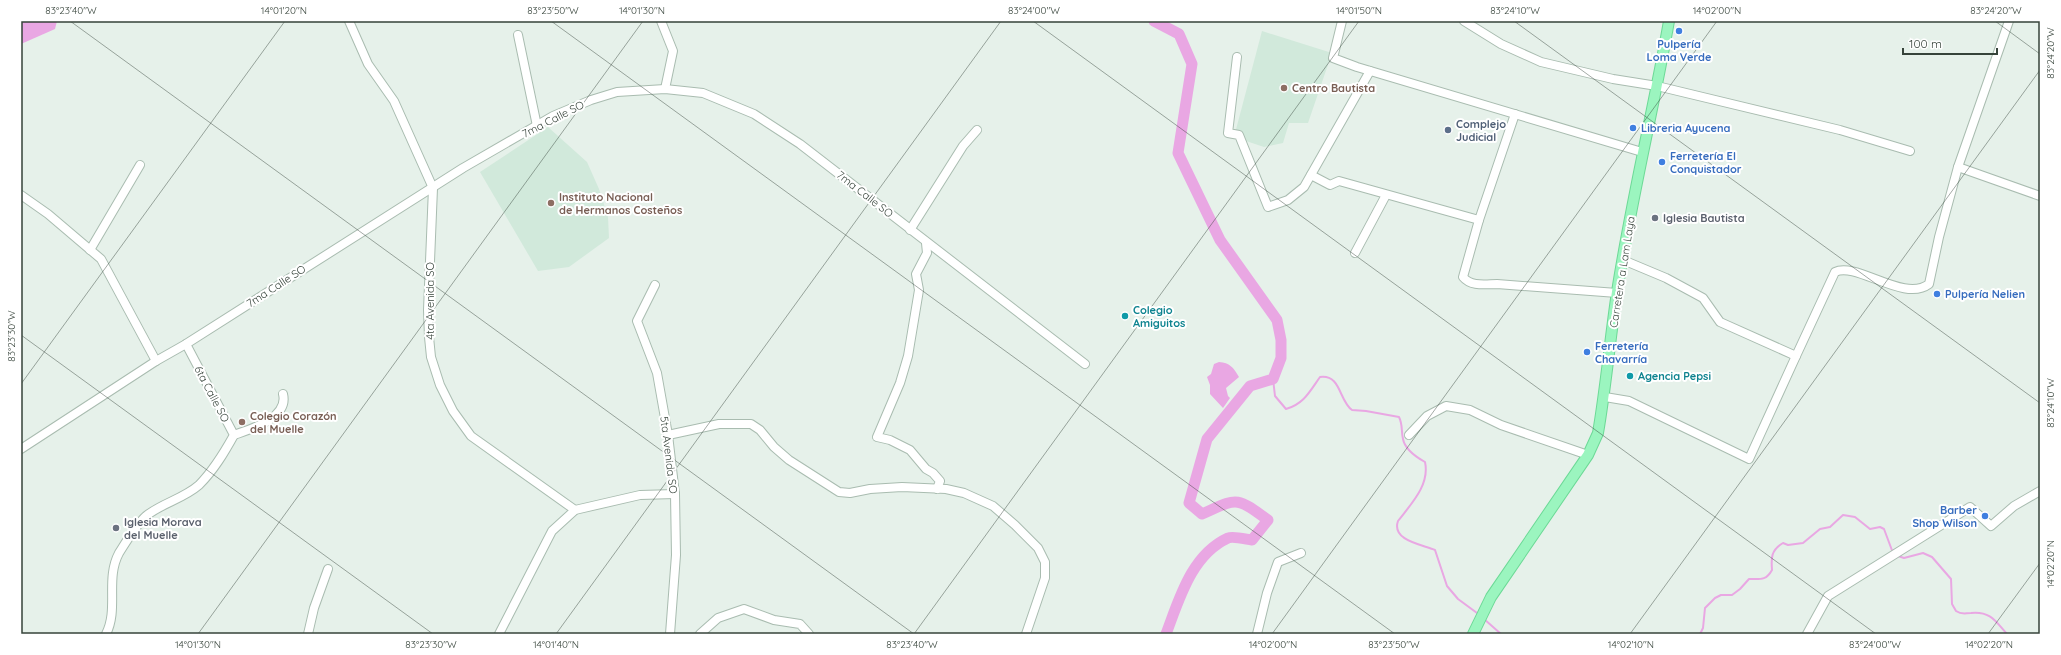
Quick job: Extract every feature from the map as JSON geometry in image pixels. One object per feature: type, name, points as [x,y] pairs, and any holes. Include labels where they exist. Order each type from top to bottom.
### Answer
[{"type":"main road","name":"Carretera a Lam Laya","points":[[1473,634],[1491,597],[1588,455],[1598,433],[1605,397],[1617,293],[1642,152],[1657,86],[1669,21]]},
{"type":"street","name":"4ta Avenida SO","points":[[349,21],[368,64],[394,101],[433,188],[428,310],[431,357],[440,385],[453,411],[471,436],[575,510]]},
{"type":"street","points":[[661,21],[673,51],[666,89]]},
{"type":"street","points":[[1342,21],[1332,58],[1370,71],[1642,152]]},
{"type":"street","points":[[1464,21],[1501,44],[1541,62],[1613,79],[1657,86],[1840,130],[1910,151]]},
{"type":"street","points":[[1605,397],[1629,401],[1749,460],[1835,272],[1845,269],[1894,286],[1914,289],[1925,288],[1929,284],[1939,238],[1958,168],[2010,21]]},
{"type":"street","points":[[518,35],[537,126]]},
{"type":"street","points":[[1237,57],[1228,133],[1239,135],[1268,207],[1288,200],[1304,187],[1370,71]]},
{"type":"street","name":"7ma Calle SO","points":[[21,449],[156,361],[186,344],[463,168],[554,116],[591,100],[617,92],[666,89],[703,93],[754,114],[800,144],[926,243],[961,268],[1085,364]]},
{"type":"street","points":[[1515,114],[1479,220],[1463,277],[1466,281],[1478,284],[1497,284],[1617,293]]},
{"type":"street","points":[[910,230],[963,146],[977,130]]},
{"type":"street","points":[[90,250],[140,165]]},
{"type":"street","points":[[1958,168],[2040,196]]},
{"type":"street","points":[[1311,175],[1330,185],[1340,181],[1479,220]]},
{"type":"street","points":[[1355,253],[1386,194]]},
{"type":"street","points":[[21,195],[48,214],[101,260],[156,361]]},
{"type":"street","points":[[926,243],[927,254],[916,274],[919,290],[908,356],[900,383],[877,437],[890,440],[910,450],[926,469],[940,481],[937,489]]},
{"type":"street","points":[[1623,260],[1666,278],[1703,298],[1720,322],[1796,356]]},
{"type":"street","name":"5ta Avenida SO","points":[[655,285],[637,321],[657,373],[668,435],[675,494],[676,555],[670,634]]},
{"type":"street","name":"6ta Calle SO","points":[[106,634],[112,616],[112,574],[119,554],[146,516],[184,495],[198,485],[224,455],[234,435],[186,344]]},
{"type":"street","points":[[234,435],[262,423],[278,412],[284,404],[283,394]]},
{"type":"street","points":[[1409,435],[1427,416],[1446,406],[1470,410],[1501,425],[1588,455]]},
{"type":"street","points":[[668,435],[719,424],[751,424],[760,430],[774,447],[789,460],[839,492],[850,493],[870,489],[902,487],[946,489],[964,493],[993,506],[1038,548],[1045,562],[1045,578],[1026,634]]},
{"type":"street","points":[[1807,634],[1828,596],[1970,507],[1991,526],[2014,506],[2040,491]]},
{"type":"street","points":[[499,634],[552,531],[575,510],[640,495],[675,494]]},
{"type":"street","points":[[1257,634],[1267,593],[1278,562],[1301,553]]},
{"type":"street","points":[[308,634],[314,608],[328,569]]},
{"type":"street","points":[[700,634],[718,618],[744,609],[774,620],[800,624],[809,634]]},
{"type":"shaded area","points":[[21,21],[57,21],[55,29],[21,44]]},
{"type":"shaded area","name":"Centro Bautista","points":[[1262,31],[1332,53],[1308,123],[1289,123],[1283,143],[1264,147],[1234,137]]},
{"type":"shaded area","name":"Instituto Nacional de Hermanos Costeños","points":[[548,127],[587,162],[599,189],[608,217],[609,238],[569,267],[538,271],[480,172]]},
{"type":"shaded area","points":[[1219,362],[1226,363],[1231,366],[1239,377],[1226,388],[1230,398],[1223,408],[1210,394],[1210,385],[1207,377],[1211,374],[1214,364]]},
{"type":"waterway","points":[[1154,21],[1179,34],[1192,64],[1178,153],[1220,240],[1277,320],[1281,340],[1281,358],[1273,379],[1250,386],[1207,439],[1189,503],[1202,514],[1230,503],[1242,503],[1268,520],[1252,540],[1230,537],[1215,546],[1205,555],[1188,580],[1166,634]]},
{"type":"waterway","points":[[1273,379],[1275,396],[1286,409],[1298,404],[1310,392],[1320,377],[1327,377],[1336,384],[1344,401],[1352,410],[1399,417],[1402,436],[1406,447],[1411,453],[1425,462],[1426,470],[1425,479],[1422,486],[1414,501],[1398,521],[1397,528],[1399,533],[1404,538],[1435,550],[1447,586],[1458,599],[1477,613]]},
{"type":"waterway","points":[[1700,634],[1703,628],[1705,608],[1715,598],[1721,595],[1732,595],[1749,579],[1765,578],[1772,570],[1773,555],[1776,548],[1783,543],[1788,545],[1803,543],[1820,529],[1830,527],[1843,515],[1855,517],[1870,529],[1880,527],[1884,529],[1893,553]]},
{"type":"waterway","points":[[1898,556],[1904,558],[1923,553],[1932,557],[1951,579],[1952,604],[1956,611],[1962,613],[1984,614],[1992,618],[2007,634]]},
{"type":"waterway","points":[[1484,619],[1501,634]]},
{"type":"place","name":"Pulpería Loma Verde","points":[[1679,31]]},
{"type":"place","name":"Centro Bautista","points":[[1284,88]]},
{"type":"place","name":"Libreria Ayucena","points":[[1633,128]]},
{"type":"place","name":"Complejo Judicial","points":[[1448,130]]},
{"type":"place","name":"Ferretería El Conquistador","points":[[1662,162]]},
{"type":"place","name":"Instituto Nacional de Hermanos Costeños","points":[[551,203]]},
{"type":"place","name":"Iglesia Bautista","points":[[1655,218]]},
{"type":"place","name":"Pulpería Nelien","points":[[1937,294]]},
{"type":"place","name":"Colegio Amiguitos","points":[[1125,316]]},
{"type":"place","name":"Ferretería Chavarría","points":[[1587,352]]},
{"type":"place","name":"Agencia Pepsi","points":[[1630,376]]},
{"type":"place","name":"Colegio Corazón del Muelle","points":[[242,422]]},
{"type":"place","name":"Barber Shop Wilson","points":[[1985,516]]},
{"type":"place","name":"Iglesia Morava del Muelle","points":[[116,528]]}]
